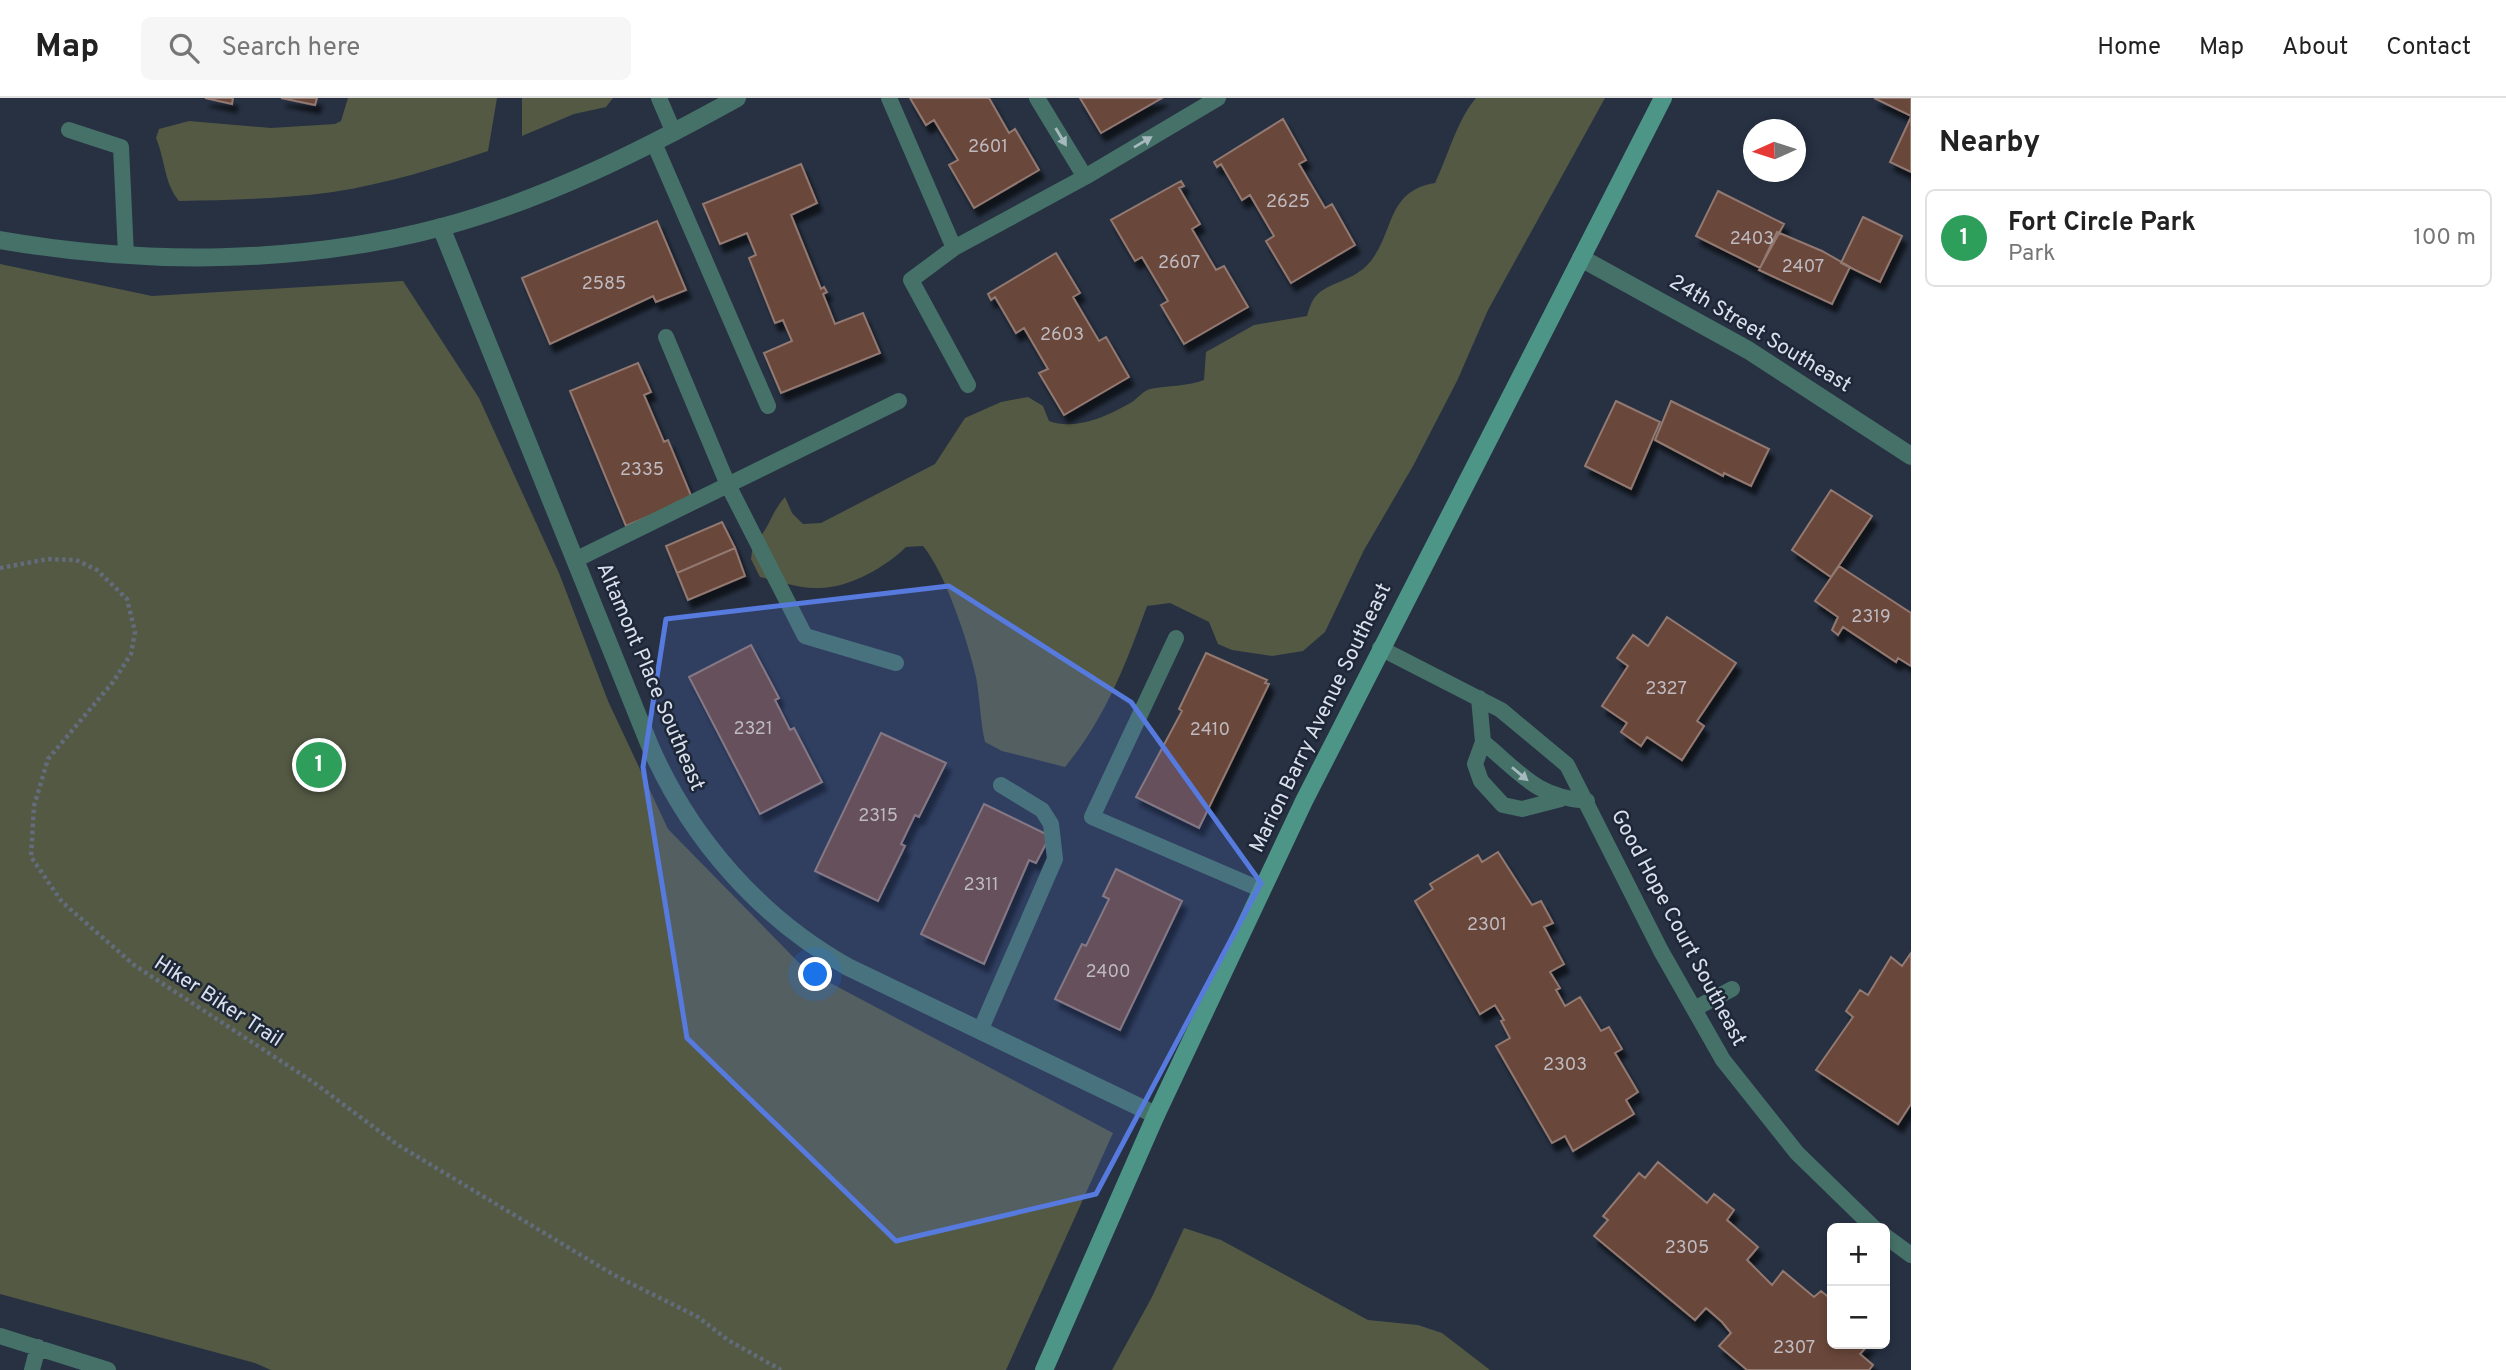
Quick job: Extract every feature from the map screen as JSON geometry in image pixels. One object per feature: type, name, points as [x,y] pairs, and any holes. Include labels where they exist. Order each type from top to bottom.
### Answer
[{"type":"main road","name":"Marion Barry Avenue Southeast","points":[[1044,1370],[1156,1115],[1262,890],[1380,648],[1663,98]]},
{"type":"street","points":[[0,240],[125,255],[250,255],[332,247],[440,227],[575,180],[674,133],[737,98]]},
{"type":"street","name":"Altamont Place Southeast","points":[[440,227],[663,776],[682,810],[714,851],[759,901],[812,945],[848,967],[1156,1115]]},
{"type":"street","name":"24th Street Southeast","points":[[1581,258],[1748,350],[1911,456]]},
{"type":"lane","points":[[659,98],[674,133]]},
{"type":"lane","points":[[889,98],[954,248]]},
{"type":"lane","points":[[1037,98],[1085,177]]},
{"type":"lane","points":[[968,386],[911,280],[954,248],[1085,177],[1218,98]]},
{"type":"lane","points":[[69,130],[121,147],[125,255]]},
{"type":"lane","points":[[654,143],[768,406]]},
{"type":"lane","points":[[666,337],[727,485],[805,636],[896,663]]},
{"type":"lane","points":[[575,560],[900,401]]},
{"type":"lane","points":[[1176,638],[1092,817],[1262,890]]},
{"type":"lane","name":"Good Hope Court Southeast","points":[[1380,648],[1502,710],[1567,765],[1661,951],[1723,1060],[1797,1153],[1869,1223]]},
{"type":"lane","points":[[1479,698],[1483,742],[1475,764],[1481,781],[1503,805],[1522,809],[1561,799],[1587,801]]},
{"type":"lane","points":[[1483,742],[1536,787],[1561,799]]},
{"type":"lane","points":[[979,1031],[1055,859],[1051,824],[1042,810],[1001,785]]},
{"type":"lane","points":[[1694,1009],[1732,989]]},
{"type":"lane","points":[[1890,1240],[1911,1255]]},
{"type":"lane","points":[[0,1336],[108,1370]]},
{"type":"lane","points":[[32,1370],[38,1347]]},
{"type":"path","name":"Hiker Biker Trail","points":[[0,569],[48,559],[76,561],[97,570],[127,599],[135,632],[131,654],[113,682],[48,759],[34,807],[31,857],[62,902],[134,965],[313,1082],[398,1145],[614,1275],[698,1317],[727,1340],[781,1370]]},
{"type":"highlighted area","points":[[949,586],[1131,702],[1261,883],[1096,1194],[896,1241],[687,1038],[643,767],[666,619]]},
{"type":"green space","points":[[348,98],[497,98],[488,151],[411,175],[333,192],[275,198],[179,201],[174,194],[156,138],[159,129],[189,121],[271,128],[335,124],[341,121]]},
{"type":"green space","points":[[522,98],[613,98],[606,107],[574,114],[522,136]]},
{"type":"green space","points":[[1476,98],[1605,98],[1488,310],[1457,381],[1413,466],[1364,550],[1325,632],[1303,651],[1272,656],[1232,650],[1218,644],[1209,622],[1170,603],[1147,606],[1103,710],[1065,767],[1002,751],[985,742],[976,677],[967,645],[947,590],[923,546],[906,547],[866,575],[831,587],[804,587],[760,577],[751,559],[753,544],[785,497],[792,513],[803,524],[821,523],[935,464],[965,418],[1001,402],[1028,397],[1043,406],[1049,421],[1059,424],[1092,420],[1123,407],[1150,389],[1204,380],[1206,352],[1254,325],[1307,316],[1313,300],[1321,291],[1356,274],[1370,262],[1399,204],[1408,194],[1419,187],[1435,183],[1458,127]]},
{"type":"green space","points":[[0,264],[152,296],[403,281],[479,398],[559,573],[608,701],[668,829],[806,970],[1113,1133],[1006,1370],[271,1370],[255,1363],[0,1294]]},
{"type":"green space","points":[[1184,1228],[1221,1240],[1368,1320],[1418,1325],[1442,1333],[1490,1370],[1112,1370],[1152,1297]]},
{"type":"building","points":[[205,98],[233,98],[232,104]]},
{"type":"building","points":[[281,98],[317,98],[315,105]]},
{"type":"building","points":[[910,98],[989,98],[1009,133],[1015,129],[1039,170],[974,208],[949,165],[958,160],[934,120],[926,125]]},
{"type":"building","points":[[1080,98],[1162,98],[1101,133]]},
{"type":"building","points":[[1874,98],[1911,98],[1911,116]]},
{"type":"building","points":[[1911,117],[1911,172],[1890,162]]},
{"type":"building","points":[[1283,119],[1306,160],[1299,164],[1325,208],[1332,204],[1355,245],[1291,283],[1266,241],[1274,236],[1250,195],[1242,200],[1221,164],[1217,167],[1214,162]]},
{"type":"building","points":[[801,164],[817,203],[791,215],[821,289],[824,287],[827,292],[823,294],[835,324],[863,313],[880,353],[781,393],[764,353],[792,341],[783,320],[775,323],[749,258],[756,255],[747,233],[720,244],[703,204]]},
{"type":"building","points":[[1181,181],[1184,186],[1179,188],[1200,224],[1192,229],[1216,270],[1224,266],[1248,307],[1184,344],[1161,305],[1168,301],[1142,257],[1135,261],[1111,220]]},
{"type":"building","points":[[1718,191],[1784,224],[1760,268],[1696,236]]},
{"type":"building","points":[[1863,217],[1902,236],[1880,282],[1841,263]]},
{"type":"building","points":[[657,221],[686,290],[656,302],[653,296],[550,344],[522,278]]},
{"type":"building","points":[[1777,232],[1822,251],[1850,267],[1832,304],[1759,270]]},
{"type":"building","points":[[1056,253],[1080,293],[1073,297],[1099,341],[1106,337],[1129,377],[1064,415],[1039,373],[1048,369],[1024,328],[1016,333],[995,297],[991,300],[988,294]]},
{"type":"building","points":[[638,363],[651,392],[644,395],[664,442],[668,440],[692,498],[626,526],[570,391]]},
{"type":"building","points":[[1616,401],[1660,422],[1631,489],[1585,466]]},
{"type":"building","points":[[1671,401],[1769,449],[1751,486],[1724,473],[1723,476],[1655,440]]},
{"type":"building","points":[[1831,490],[1872,516],[1831,577],[1792,550]]},
{"type":"building","points":[[722,522],[735,548],[677,573],[666,546]]},
{"type":"building","points":[[735,548],[745,576],[688,600],[677,573]]},
{"type":"building","points":[[1839,566],[1911,613],[1911,666],[1898,658],[1896,662],[1843,627],[1838,635],[1832,630],[1838,617],[1815,601]]},
{"type":"building","points":[[1667,617],[1736,663],[1697,721],[1704,726],[1682,760],[1647,737],[1641,746],[1621,732],[1627,723],[1602,706],[1628,666],[1617,658],[1633,635],[1648,646]]},
{"type":"building","points":[[751,645],[779,698],[775,700],[790,730],[794,728],[822,782],[760,814],[689,677]]},
{"type":"building","points":[[1206,653],[1267,680],[1265,683],[1269,684],[1199,828],[1136,797],[1182,711],[1179,709]]},
{"type":"building","points":[[881,733],[946,763],[919,817],[915,815],[901,844],[905,846],[878,901],[815,871]]},
{"type":"building","points":[[984,804],[1050,836],[1036,863],[1029,860],[984,964],[921,934]]},
{"type":"building","points":[[1498,852],[1532,905],[1541,901],[1553,923],[1544,927],[1564,964],[1550,972],[1560,988],[1556,990],[1565,1006],[1580,997],[1601,1031],[1609,1027],[1622,1049],[1615,1053],[1638,1092],[1626,1100],[1634,1114],[1573,1151],[1565,1136],[1552,1143],[1496,1046],[1510,1038],[1501,1021],[1504,1020],[1495,1005],[1480,1014],[1415,901],[1433,889],[1430,884],[1478,855],[1482,862]]},
{"type":"building","points":[[1116,869],[1182,901],[1120,1030],[1055,999],[1082,944],[1086,946],[1109,899],[1103,896]]},
{"type":"building","points":[[1911,953],[1911,1104],[1898,1124],[1816,1070],[1853,1017],[1846,1011],[1860,990],[1868,995],[1891,957],[1902,966]]},
{"type":"building","points":[[1658,1162],[1707,1203],[1714,1194],[1734,1210],[1727,1220],[1758,1247],[1747,1260],[1772,1285],[1783,1271],[1814,1297],[1821,1291],[1827,1296],[1827,1349],[1864,1349],[1860,1354],[1873,1365],[1869,1370],[1747,1370],[1719,1346],[1731,1333],[1722,1322],[1706,1308],[1695,1320],[1594,1236],[1608,1220],[1603,1216],[1639,1173],[1645,1178]]},
{"type":"place","name":"Fort Circle Park","points":[[319,765]]}]
